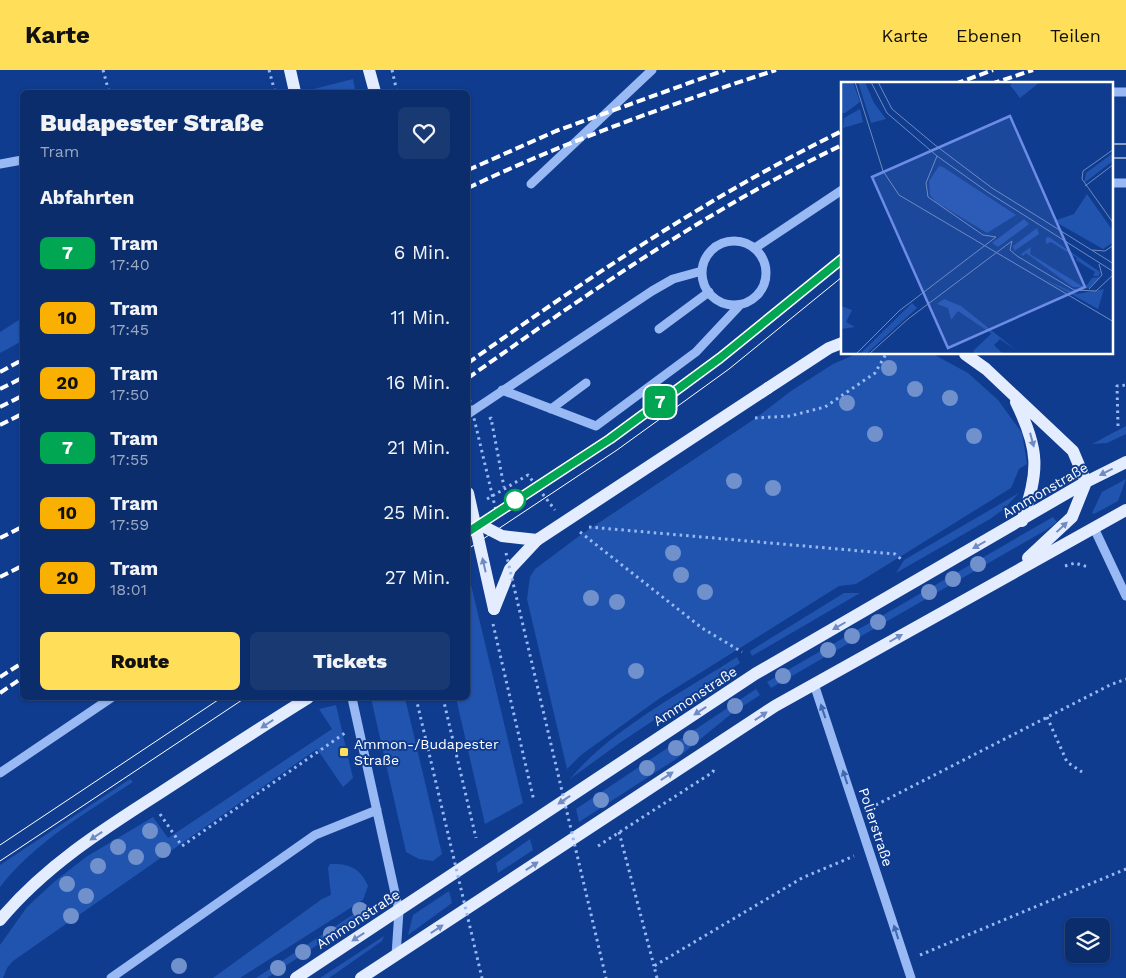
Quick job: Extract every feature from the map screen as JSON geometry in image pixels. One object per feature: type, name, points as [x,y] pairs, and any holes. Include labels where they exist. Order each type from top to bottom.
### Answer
[{"type":"main road","points":[[290,70],[295,90]]},
{"type":"main road","points":[[370,70],[375,90]]},
{"type":"main road","points":[[470,504],[494,609],[510,569],[537,540],[829,348],[841,343]]},
{"type":"main road","points":[[966,355],[1013,395],[1073,451],[1086,482],[1072,517],[1013,572]]},
{"type":"main road","points":[[1013,395],[1029,428],[1035,453],[1030,496],[1022,521]]},
{"type":"main road","name":"Ammonstraße","points":[[296,978],[756,674],[1022,521],[1086,482],[1126,462]]},
{"type":"main road","points":[[361,978],[735,732],[814,684],[1126,510]]},
{"type":"main road","points":[[473,521],[502,536],[537,540]]},
{"type":"main road","points":[[0,920],[31,885],[57,863],[136,808],[305,700]]},
{"type":"street","points":[[531,184],[652,70]]},
{"type":"street","points":[[0,164],[20,160]]},
{"type":"street","points":[[755,248],[841,191]]},
{"type":"street","points":[[502,390],[596,426],[696,352],[740,305],[753,299],[763,288],[767,274],[764,260],[755,248],[739,241],[722,243],[708,254],[702,271],[704,285],[713,297],[725,304],[740,305]]},
{"type":"street","points":[[470,413],[652,291],[673,279],[702,271]]},
{"type":"street","points":[[659,329],[709,292]]},
{"type":"street","points":[[551,409],[586,383]]},
{"type":"street","points":[[1094,528],[1126,596]]},
{"type":"street","name":"Polierstraße","points":[[814,684],[911,978]]},
{"type":"street","points":[[0,773],[108,700]]},
{"type":"street","points":[[352,700],[399,911],[396,955]]},
{"type":"street","points":[[111,978],[315,835],[376,810]]},
{"type":"path","points":[[103,70],[108,90]]},
{"type":"path","points":[[269,70],[274,90]]},
{"type":"path","points":[[392,70],[397,90]]},
{"type":"path","points":[[756,418],[790,416],[825,407],[875,373],[885,355]]},
{"type":"path","points":[[1118,426],[1117,386],[1126,385]]},
{"type":"path","points":[[470,401],[606,978]]},
{"type":"path","points":[[491,418],[504,487]]},
{"type":"path","points":[[482,502],[504,487],[528,475],[559,514]]},
{"type":"path","points":[[581,526],[895,554],[901,559]]},
{"type":"path","points":[[576,530],[702,628],[742,652]]},
{"type":"path","points":[[1059,570],[1076,563],[1088,567]]},
{"type":"path","points":[[493,623],[535,804]]},
{"type":"path","points":[[857,815],[1047,717],[1126,679]]},
{"type":"path","points":[[416,700],[482,978]]},
{"type":"path","points":[[443,700],[476,840]]},
{"type":"path","points":[[1047,717],[1067,762],[1082,772]]},
{"type":"path","points":[[160,814],[182,846],[358,724]]},
{"type":"path","points":[[619,832],[657,978]]},
{"type":"path","points":[[654,966],[802,878],[868,849]]},
{"type":"path","points":[[905,961],[1126,869]]},
{"type":"shaded area","points":[[353,79],[355,90],[310,90]]},
{"type":"shaded area","points":[[20,319],[20,342],[0,353],[0,332]]},
{"type":"shaded area","points":[[854,355],[935,355],[968,373],[998,400],[1022,433],[1027,464],[1019,469],[1011,488],[856,584],[839,586],[660,698],[581,755],[567,769],[527,599],[530,577],[535,569],[582,534],[756,418],[791,391],[833,364]]},
{"type":"shaded area","points":[[1126,426],[1126,434],[1107,443],[1092,444]]},
{"type":"shaded area","points":[[1126,479],[1118,501],[1094,514],[1092,513],[1102,492]]},
{"type":"shaded area","points":[[1019,493],[1004,509],[990,519],[896,573],[904,560]]},
{"type":"shaded area","points":[[1053,517],[1057,522],[1046,530],[771,688],[767,682]]},
{"type":"shaded area","points":[[470,580],[523,803],[485,824],[456,700],[470,700]]},
{"type":"shaded area","points":[[844,593],[860,593],[752,656],[750,651]]},
{"type":"shaded area","points":[[737,657],[740,663],[621,742],[570,779],[586,761],[626,728]]},
{"type":"shaded area","points":[[756,689],[760,695],[731,714],[676,759],[579,822],[576,809]]},
{"type":"shaded area","points":[[371,700],[405,700],[442,854],[433,861],[419,859],[406,852]]},
{"type":"shaded area","points":[[336,705],[353,778],[343,787],[317,749],[13,961],[7,968],[3,978],[0,978],[0,945],[27,907],[54,882],[86,857],[153,817],[168,838],[332,729],[319,709]]},
{"type":"shaded area","points":[[130,779],[133,782],[79,817],[45,842],[0,887],[0,865]]},
{"type":"shaded area","points":[[530,839],[533,850],[498,873],[496,863]]},
{"type":"shaded area","points":[[330,864],[343,864],[353,868],[362,875],[368,886],[363,900],[240,978],[213,978],[322,899],[331,895],[328,868]]},
{"type":"shaded area","points":[[449,891],[452,903],[408,935],[413,915]]},
{"type":"shaded area","points":[[360,910],[351,923],[267,978],[256,978]]},
{"type":"shaded area","points":[[384,936],[382,941],[329,978],[320,978]]},
{"type":"tram line","points":[[1114,144],[1126,144]]},
{"type":"tram line","points":[[1114,158],[1126,158]]},
{"type":"tram line","points":[[470,531],[610,439],[720,358],[841,260]]},
{"type":"tram line","name":"7","points":[[470,531],[610,439],[720,358],[841,260]]},
{"type":"tram line","points":[[470,548],[617,450],[729,369],[841,278]]},
{"type":"tram line","points":[[0,845],[218,700]]},
{"type":"tram line","points":[[0,861],[242,700]]},
{"type":"railway","points":[[470,169],[556,131],[725,70]]},
{"type":"railway","points":[[470,187],[542,155],[620,124],[776,70]]},
{"type":"railway","points":[[960,82],[993,70]]},
{"type":"railway","points":[[997,82],[1033,70]]},
{"type":"railway","points":[[470,362],[558,300],[650,240],[744,183],[841,132]]},
{"type":"railway","points":[[470,377],[604,284],[697,224],[744,196],[841,146]]},
{"type":"railway","points":[[0,372],[20,361]]},
{"type":"railway","points":[[0,389],[20,379]]},
{"type":"railway","points":[[0,407],[20,397]]},
{"type":"railway","points":[[0,425],[20,415]]},
{"type":"railway","points":[[0,538],[20,528]]},
{"type":"railway","points":[[0,577],[20,567]]},
{"type":"railway","points":[[0,677],[20,664]]},
{"type":"railway","points":[[0,693],[20,679]]},
{"type":"place","name":"Ammon-/Budapester Straße","points":[[344,752]]}]
